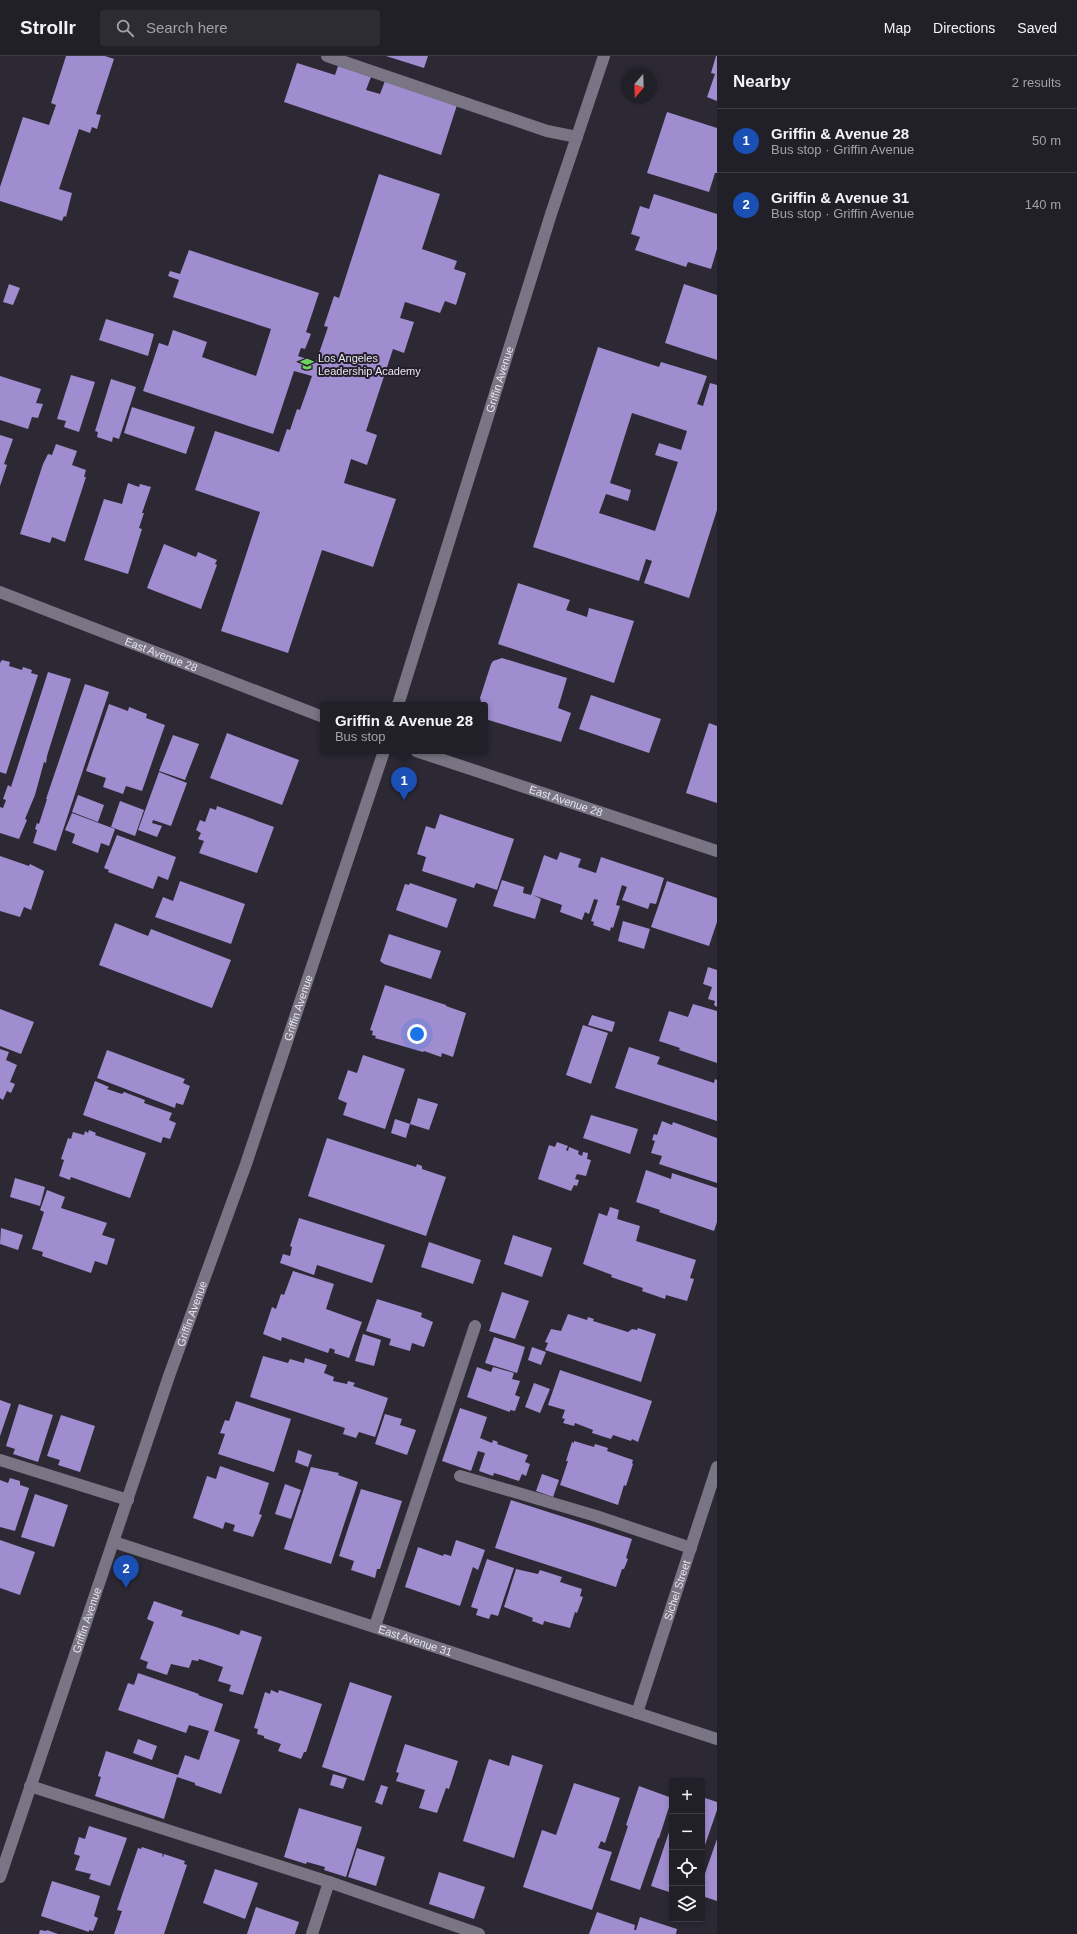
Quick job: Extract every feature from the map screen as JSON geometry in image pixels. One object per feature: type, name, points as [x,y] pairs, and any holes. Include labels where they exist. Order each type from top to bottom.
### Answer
[{"type":"street","points":[[327,56],[547,131],[577,137]]},
{"type":"street","name":"Griffin Avenue","points":[[399,702],[549,222],[604,56]]},
{"type":"street","name":"East Avenue 28","points":[[0,592],[320,716]]},
{"type":"street","name":"Griffin Avenue","points":[[0,1877],[169,1376],[246,1164],[383,754]]},
{"type":"street","name":"East Avenue 28","points":[[425,754],[717,851]]},
{"type":"street","points":[[375,1626],[475,1326]]},
{"type":"street","points":[[0,1460],[128,1500]]},
{"type":"street","name":"Sichel Street","points":[[637,1713],[717,1467]]},
{"type":"street","points":[[460,1476],[596,1516],[691,1548]]},
{"type":"street","name":"East Avenue 31","points":[[114,1542],[375,1626],[717,1739]]},
{"type":"street","points":[[30,1786],[329,1882],[479,1934]]},
{"type":"street","points":[[312,1934],[329,1882]]},
{"type":"building","points":[[66,56],[105,56],[114,59],[96,114],[101,115],[97,129],[92,127],[90,133],[79,129],[59,189],[72,193],[66,217],[64,216],[62,221],[0,201],[0,187],[23,117],[49,125],[56,105],[51,103]]},
{"type":"building","points":[[386,56],[428,56],[424,68]]},
{"type":"building","points":[[716,56],[717,101],[707,97],[715,74],[711,73]]},
{"type":"building","points":[[297,63],[335,75],[338,66],[371,77],[366,90],[380,94],[385,81],[457,105],[441,155],[284,102]]},
{"type":"building","points":[[667,112],[717,128],[717,173],[715,173],[709,192],[647,173]]},
{"type":"building","points":[[379,174],[440,194],[422,249],[457,261],[454,269],[466,273],[456,305],[445,301],[440,313],[405,302],[400,318],[414,322],[404,353],[393,349],[366,431],[377,435],[367,465],[351,459],[344,483],[396,499],[373,567],[322,550],[288,653],[221,631],[260,512],[195,490],[215,431],[279,452],[287,429],[290,430],[297,409],[300,410],[312,376],[294,371],[273,434],[143,391],[159,343],[168,346],[173,330],[207,342],[202,357],[256,376],[271,329],[173,297],[179,280],[168,276],[170,271],[180,274],[189,250],[319,293],[306,332],[311,334],[305,349],[301,348],[298,356],[316,362],[328,327],[324,326],[334,296],[339,298]]},
{"type":"building","points":[[654,194],[717,214],[717,249],[711,269],[688,262],[686,267],[635,250],[640,237],[631,234],[640,206],[649,209]]},
{"type":"building","points":[[9,284],[20,288],[13,305],[3,302]]},
{"type":"building","points":[[684,284],[717,295],[717,360],[665,343]]},
{"type":"building","points":[[106,319],[154,334],[148,356],[99,340]]},
{"type":"building","points":[[598,347],[659,367],[661,362],[707,376],[697,404],[703,406],[710,383],[717,385],[717,510],[689,598],[644,583],[652,561],[646,559],[639,581],[533,547]],"holes":[[[632,413],[687,431],[681,450],[659,443],[655,455],[678,462],[655,531],[599,513],[606,494],[628,501],[631,490],[610,483]]]},
{"type":"building","points":[[71,375],[95,382],[79,432],[64,427],[66,421],[57,419]]},
{"type":"building","points":[[0,376],[41,389],[36,403],[43,404],[38,418],[32,417],[28,429],[0,420]]},
{"type":"building","points":[[111,379],[136,387],[119,439],[113,437],[112,442],[97,437],[98,432],[95,431]]},
{"type":"building","points":[[132,407],[195,427],[186,454],[124,433]]},
{"type":"building","points":[[0,435],[13,439],[4,464],[7,465],[0,486]]},
{"type":"building","points":[[56,444],[77,451],[72,465],[86,470],[84,477],[86,477],[65,542],[52,537],[50,543],[20,534],[43,464],[48,454],[52,455]]},
{"type":"building","points":[[128,483],[139,487],[140,484],[151,487],[142,513],[144,513],[139,528],[142,529],[128,574],[84,560],[104,499],[122,504]]},
{"type":"building","points":[[164,544],[196,557],[198,552],[217,560],[215,564],[217,565],[201,609],[147,588]]},
{"type":"building","points":[[518,583],[570,600],[566,610],[587,617],[589,608],[634,621],[614,683],[498,644]]},
{"type":"building","points":[[502,658],[567,678],[558,708],[571,713],[561,742],[488,720],[488,702],[481,702],[480,698],[493,661]]},
{"type":"building","points":[[2,660],[10,662],[9,666],[22,670],[23,667],[32,670],[31,673],[38,675],[6,774],[0,772],[0,663]]},
{"type":"building","points":[[48,672],[71,679],[46,763],[44,762],[35,795],[25,819],[27,820],[19,839],[0,833],[0,807],[3,808],[6,800],[3,799],[8,785],[11,787]]},
{"type":"building","points":[[85,684],[109,692],[56,851],[33,843],[37,830],[35,829],[37,823],[39,824]]},
{"type":"building","points":[[591,695],[661,719],[649,753],[579,729]]},
{"type":"building","points":[[109,704],[128,711],[129,707],[147,714],[146,718],[165,725],[142,791],[126,786],[123,794],[103,787],[106,778],[86,771]]},
{"type":"building","points":[[709,723],[717,726],[717,803],[686,793]]},
{"type":"building","points":[[227,733],[299,760],[282,805],[210,778]]},
{"type":"building","points":[[173,735],[199,744],[185,780],[159,771]]},
{"type":"building","points":[[159,772],[187,783],[171,826],[153,820],[152,823],[162,826],[157,837],[138,830]]},
{"type":"building","points":[[78,795],[104,805],[98,822],[72,812]]},
{"type":"building","points":[[120,801],[144,810],[135,836],[111,827]]},
{"type":"building","points":[[217,806],[274,827],[257,873],[199,853],[204,841],[198,839],[201,833],[196,830],[200,820],[205,822],[210,808],[216,810]]},
{"type":"building","points":[[72,813],[115,829],[109,846],[101,843],[98,853],[72,843],[75,834],[65,830]]},
{"type":"building","points":[[440,814],[514,839],[497,890],[476,883],[474,888],[422,871],[426,857],[417,854],[426,826],[435,829]]},
{"type":"building","points":[[117,835],[176,857],[168,880],[158,876],[153,889],[108,872],[109,870],[104,868]]},
{"type":"building","points":[[560,852],[581,859],[578,867],[596,873],[601,857],[664,878],[656,904],[650,903],[648,909],[622,900],[627,887],[622,885],[616,905],[620,906],[613,928],[611,927],[610,931],[593,925],[594,922],[591,921],[598,900],[594,899],[589,914],[585,912],[582,920],[560,912],[562,905],[533,895],[541,899],[535,919],[493,906],[502,880],[524,887],[523,893],[531,895],[544,855],[557,860]]},
{"type":"building","points":[[0,856],[29,866],[30,864],[44,871],[31,910],[24,907],[20,917],[0,911]]},
{"type":"building","points":[[180,881],[245,904],[231,944],[155,917],[163,897],[173,901]]},
{"type":"building","points":[[667,881],[717,898],[717,922],[709,946],[651,927]]},
{"type":"building","points":[[410,883],[457,899],[447,928],[396,910],[405,884],[409,885]]},
{"type":"building","points":[[623,921],[650,929],[644,949],[618,941]]},
{"type":"building","points":[[115,923],[148,936],[151,929],[231,960],[212,1008],[99,965]]},
{"type":"building","points":[[389,934],[441,951],[431,979],[384,964],[380,961]]},
{"type":"building","points":[[708,967],[717,970],[717,1007],[714,1005],[715,1001],[708,999],[712,987],[703,984]]},
{"type":"building","points":[[385,985],[466,1013],[453,1057],[442,1053],[441,1057],[375,1038],[376,1036],[372,1035],[373,1031],[370,1030]]},
{"type":"building","points":[[693,1004],[717,1011],[717,1063],[679,1050],[680,1048],[659,1041],[669,1011],[688,1017]]},
{"type":"building","points":[[0,1009],[34,1022],[21,1054],[0,1046]]},
{"type":"building","points":[[592,1015],[615,1022],[612,1032],[588,1025]]},
{"type":"building","points":[[583,1025],[608,1033],[591,1084],[566,1075]]},
{"type":"building","points":[[629,1047],[660,1057],[657,1064],[714,1083],[715,1079],[717,1080],[717,1121],[615,1088]]},
{"type":"building","points":[[0,1049],[9,1052],[6,1060],[17,1065],[10,1082],[15,1084],[11,1093],[7,1091],[3,1100],[0,1098]]},
{"type":"building","points":[[107,1050],[185,1079],[183,1083],[190,1086],[183,1105],[176,1103],[175,1108],[97,1078]]},
{"type":"building","points":[[363,1055],[405,1069],[385,1129],[343,1115],[347,1103],[338,1099],[348,1070],[357,1073]]},
{"type":"building","points":[[95,1081],[109,1087],[107,1089],[122,1094],[124,1092],[145,1100],[144,1103],[172,1113],[169,1120],[176,1123],[170,1139],[163,1137],[161,1143],[83,1115]]},
{"type":"building","points":[[418,1098],[438,1104],[429,1130],[410,1124]]},
{"type":"building","points":[[591,1115],[638,1129],[630,1154],[583,1138]]},
{"type":"building","points":[[395,1119],[410,1124],[406,1138],[391,1133]]},
{"type":"building","points":[[662,1121],[672,1125],[673,1122],[717,1138],[717,1183],[659,1164],[662,1156],[651,1153],[655,1141],[652,1140],[654,1134],[657,1135]]},
{"type":"building","points":[[89,1130],[96,1133],[95,1135],[146,1153],[130,1198],[71,1177],[70,1180],[59,1176],[64,1160],[61,1159],[68,1138],[71,1139],[73,1132],[84,1135],[85,1131],[88,1133]]},
{"type":"building","points":[[327,1138],[416,1167],[417,1164],[422,1166],[422,1169],[446,1177],[426,1236],[308,1196]]},
{"type":"building","points":[[557,1142],[568,1146],[566,1150],[568,1151],[569,1147],[579,1151],[578,1154],[582,1156],[583,1152],[588,1153],[587,1159],[591,1160],[586,1176],[577,1174],[575,1179],[579,1180],[577,1186],[574,1185],[571,1191],[538,1179],[549,1145],[555,1147]]},
{"type":"building","points":[[646,1170],[671,1179],[672,1173],[717,1188],[717,1222],[714,1231],[659,1212],[660,1210],[636,1202]]},
{"type":"building","points":[[15,1178],[45,1187],[40,1206],[10,1197]]},
{"type":"building","points":[[47,1190],[65,1197],[61,1208],[107,1223],[102,1235],[115,1239],[107,1265],[95,1261],[91,1273],[42,1256],[43,1252],[32,1249],[44,1212],[40,1210]]},
{"type":"building","points":[[610,1207],[619,1210],[617,1219],[640,1226],[636,1241],[696,1260],[690,1278],[694,1279],[687,1301],[666,1295],[665,1299],[642,1291],[643,1288],[611,1277],[612,1275],[583,1264],[599,1213],[607,1216]]},
{"type":"building","points":[[299,1218],[385,1245],[372,1283],[317,1265],[314,1275],[280,1263],[283,1254],[290,1256],[292,1247],[290,1246]]},
{"type":"building","points":[[1,1228],[23,1235],[18,1250],[0,1244]]},
{"type":"building","points":[[513,1235],[552,1248],[542,1277],[504,1264]]},
{"type":"building","points":[[429,1242],[481,1260],[473,1284],[421,1267]]},
{"type":"building","points":[[293,1271],[334,1284],[326,1309],[362,1322],[349,1358],[334,1353],[335,1350],[330,1348],[328,1353],[282,1337],[281,1341],[263,1334],[272,1307],[276,1309],[281,1294],[284,1295]]},
{"type":"building","points":[[502,1292],[529,1301],[515,1339],[489,1331]]},
{"type":"building","points":[[377,1299],[422,1313],[421,1317],[433,1322],[424,1347],[412,1343],[410,1351],[389,1345],[391,1339],[366,1331]]},
{"type":"building","points":[[568,1314],[587,1320],[588,1317],[594,1319],[593,1321],[628,1332],[632,1329],[637,1330],[638,1328],[656,1334],[641,1382],[545,1350],[548,1343],[545,1342],[551,1329],[561,1331]]},
{"type":"building","points":[[363,1334],[381,1340],[374,1366],[355,1361]]},
{"type":"building","points":[[494,1337],[525,1347],[517,1373],[485,1363]]},
{"type":"building","points":[[532,1347],[546,1352],[541,1365],[528,1360]]},
{"type":"building","points":[[263,1356],[288,1363],[290,1359],[304,1363],[305,1358],[327,1365],[324,1373],[334,1377],[333,1381],[347,1384],[348,1381],[355,1383],[353,1386],[388,1398],[375,1437],[359,1432],[356,1438],[343,1434],[345,1428],[250,1397]]},
{"type":"building","points":[[477,1367],[491,1372],[493,1367],[514,1373],[512,1379],[520,1381],[515,1395],[520,1397],[515,1411],[510,1410],[510,1412],[467,1397]]},
{"type":"building","points":[[560,1370],[652,1401],[638,1442],[632,1439],[631,1441],[613,1435],[611,1439],[592,1433],[593,1430],[575,1423],[574,1426],[563,1423],[565,1419],[562,1418],[565,1410],[548,1405]]},
{"type":"building","points":[[534,1383],[550,1389],[540,1413],[525,1407]]},
{"type":"building","points":[[0,1400],[11,1404],[0,1436]]},
{"type":"building","points":[[236,1401],[291,1419],[274,1472],[218,1454],[225,1434],[220,1433],[225,1420],[229,1421]]},
{"type":"building","points":[[19,1404],[53,1415],[38,1462],[13,1454],[15,1449],[6,1446]]},
{"type":"building","points":[[460,1408],[487,1417],[480,1438],[492,1443],[493,1440],[498,1442],[497,1444],[528,1455],[525,1462],[530,1464],[526,1476],[522,1474],[519,1481],[494,1473],[493,1476],[479,1471],[485,1453],[478,1451],[471,1471],[442,1461]]},
{"type":"building","points":[[385,1414],[402,1419],[400,1425],[416,1430],[407,1455],[375,1444]]},
{"type":"building","points":[[61,1415],[95,1426],[80,1472],[58,1465],[60,1460],[47,1456]]},
{"type":"building","points":[[574,1441],[594,1447],[595,1444],[608,1448],[607,1451],[633,1460],[626,1486],[624,1485],[618,1505],[560,1485],[568,1461],[566,1461],[572,1442],[574,1443]]},
{"type":"building","points":[[298,1450],[312,1455],[308,1467],[295,1462]]},
{"type":"building","points":[[220,1466],[269,1483],[259,1514],[262,1515],[253,1537],[233,1531],[235,1525],[225,1522],[223,1529],[193,1518],[207,1476],[216,1479]]},
{"type":"building","points":[[311,1467],[339,1473],[338,1475],[358,1482],[331,1564],[284,1549]]},
{"type":"building","points":[[542,1474],[559,1480],[553,1497],[536,1491]]},
{"type":"building","points":[[10,1478],[20,1481],[20,1485],[29,1488],[15,1531],[0,1527],[0,1480],[8,1483]]},
{"type":"building","points":[[285,1484],[301,1490],[291,1519],[275,1514]]},
{"type":"building","points":[[361,1489],[402,1501],[380,1569],[377,1569],[375,1578],[351,1570],[354,1561],[339,1556]]},
{"type":"building","points":[[35,1494],[68,1505],[54,1547],[21,1537]]},
{"type":"building","points":[[511,1500],[632,1539],[626,1558],[628,1559],[624,1569],[622,1569],[616,1587],[495,1548]]},
{"type":"building","points":[[0,1540],[35,1552],[20,1595],[0,1588]]},
{"type":"building","points":[[456,1540],[485,1550],[478,1570],[473,1567],[460,1606],[405,1587],[418,1547],[443,1556],[444,1554],[451,1556]]},
{"type":"building","points":[[487,1559],[514,1568],[498,1616],[491,1614],[489,1619],[476,1615],[478,1609],[471,1607]]},
{"type":"building","points":[[516,1569],[538,1574],[540,1570],[562,1577],[560,1582],[582,1589],[580,1596],[583,1597],[577,1613],[575,1612],[570,1628],[544,1621],[543,1625],[532,1621],[533,1618],[504,1607]]},
{"type":"building","points":[[154,1601],[183,1611],[181,1616],[239,1635],[241,1630],[262,1637],[243,1695],[229,1691],[231,1685],[218,1681],[223,1667],[199,1659],[198,1661],[192,1660],[189,1668],[171,1664],[167,1675],[146,1668],[148,1662],[140,1659],[154,1622],[147,1619]]},
{"type":"building","points":[[138,1673],[223,1704],[214,1731],[240,1740],[221,1794],[177,1777],[164,1819],[95,1796],[101,1777],[98,1776],[106,1751],[178,1775],[185,1755],[199,1760],[209,1731],[189,1725],[186,1733],[118,1710],[128,1683],[134,1685]]},
{"type":"building","points":[[350,1682],[392,1696],[364,1781],[322,1767]]},
{"type":"building","points":[[271,1690],[278,1693],[279,1690],[322,1704],[306,1752],[304,1752],[301,1759],[278,1751],[281,1744],[257,1734],[258,1729],[254,1728],[265,1692],[270,1694]]},
{"type":"building","points":[[138,1739],[157,1746],[152,1760],[133,1753]]},
{"type":"building","points":[[405,1744],[458,1761],[449,1789],[446,1788],[437,1813],[419,1808],[425,1790],[396,1781],[399,1773],[396,1772]]},
{"type":"building","points":[[512,1755],[543,1765],[514,1858],[463,1841],[489,1759],[509,1766]]},
{"type":"building","points":[[333,1774],[347,1778],[343,1789],[330,1785]]},
{"type":"building","points":[[574,1783],[620,1798],[605,1843],[601,1841],[598,1848],[612,1852],[592,1910],[523,1887],[542,1830],[556,1835]]},
{"type":"building","points":[[381,1785],[388,1787],[382,1805],[375,1802]]},
{"type":"building","points":[[639,1786],[669,1797],[669,1807],[640,1890],[610,1880],[628,1826],[626,1825]]},
{"type":"building","points":[[705,1798],[717,1802],[717,1810],[705,1845]]},
{"type":"building","points":[[299,1808],[362,1827],[346,1877],[324,1870],[325,1867],[307,1862],[306,1864],[284,1857]]},
{"type":"building","points":[[89,1826],[127,1838],[110,1886],[89,1879],[91,1874],[75,1870],[80,1856],[74,1854],[79,1837],[85,1839]]},
{"type":"building","points":[[669,1832],[669,1892],[651,1886]]},
{"type":"building","points":[[717,1839],[717,1901],[705,1897],[705,1873]]},
{"type":"building","points":[[142,1847],[163,1854],[163,1857],[164,1854],[185,1861],[184,1864],[187,1865],[164,1934],[114,1934],[122,1911],[117,1910],[138,1848],[141,1849]]},
{"type":"building","points":[[357,1848],[385,1857],[376,1886],[348,1877]]},
{"type":"building","points":[[215,1869],[258,1883],[245,1919],[203,1903]]},
{"type":"building","points":[[439,1872],[485,1887],[474,1919],[429,1904]]},
{"type":"building","points":[[52,1881],[100,1896],[94,1916],[98,1918],[93,1931],[89,1930],[89,1932],[41,1916]]},
{"type":"building","points":[[256,1907],[299,1922],[295,1934],[247,1934]]},
{"type":"building","points":[[597,1912],[635,1925],[634,1930],[636,1930],[640,1917],[677,1929],[676,1934],[589,1934]]},
{"type":"building","points":[[40,1930],[47,1930],[58,1934],[39,1934]]},
{"type":"place","name":"Los Angeles Leadership Academy","points":[[307,364]]},
{"type":"place","name":"Griffin & Avenue 28","points":[[404,800]]},
{"type":"place","name":"Griffin & Avenue 31","points":[[126,1588]]}]
